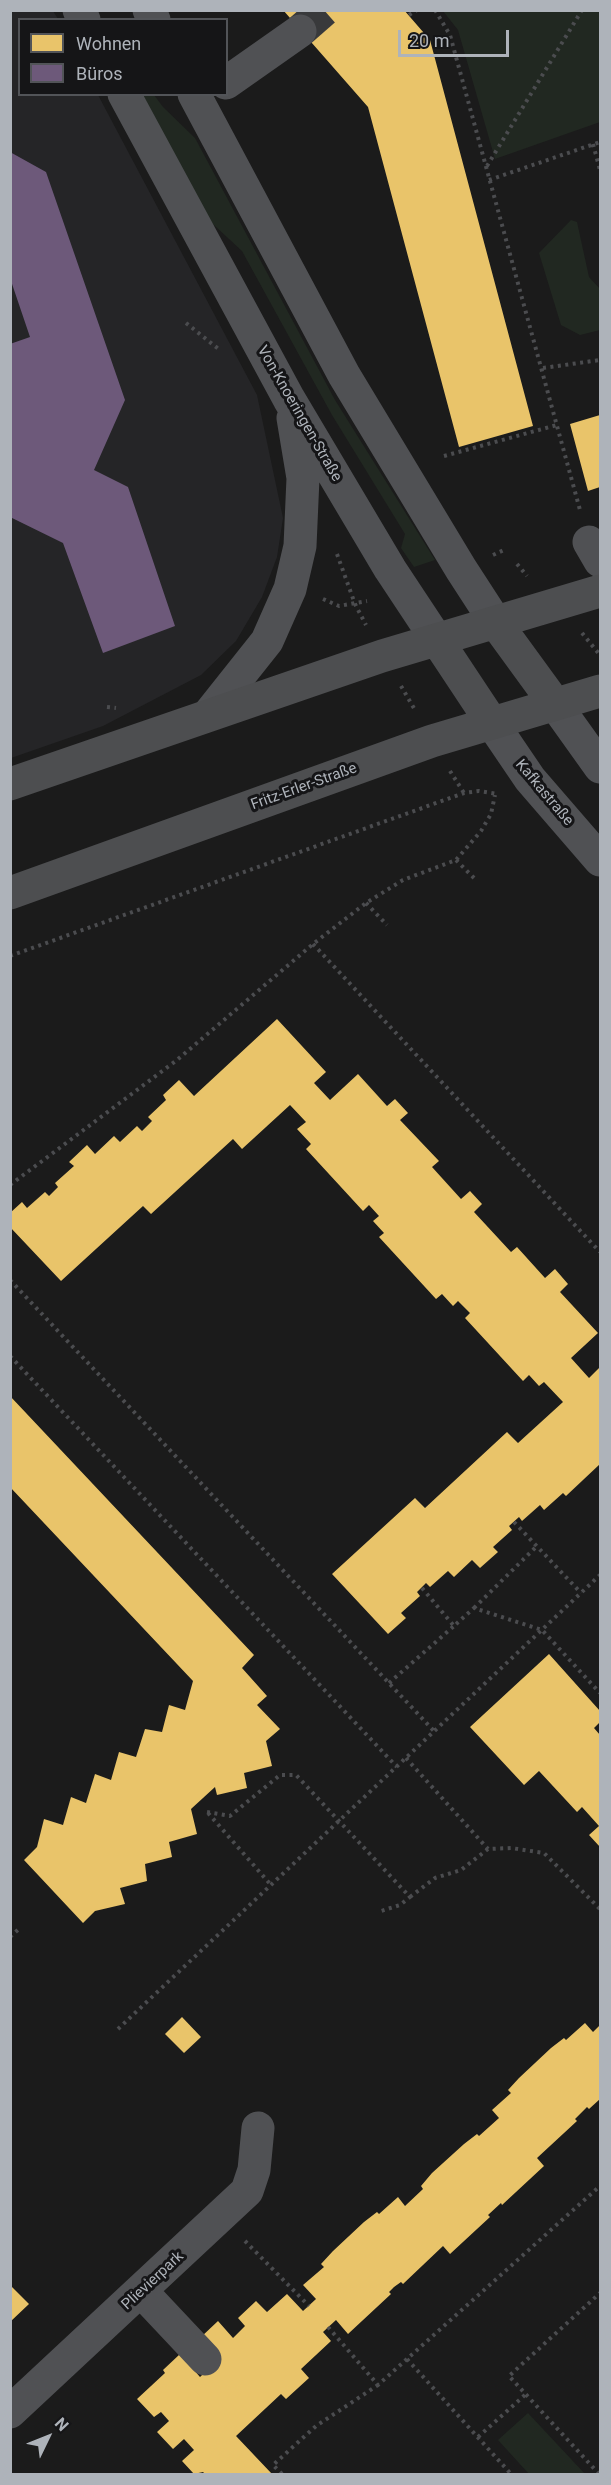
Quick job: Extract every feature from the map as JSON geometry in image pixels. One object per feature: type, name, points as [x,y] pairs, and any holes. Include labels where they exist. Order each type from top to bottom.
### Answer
[{"type":"main road","points":[[10,784],[209,714],[437,640],[600,591]]},
{"type":"main road","points":[[496,623],[555,704]]},
{"type":"main road","name":"Von-Knoeringen-Straße","points":[[437,640],[492,723]]},
{"type":"main road","name":"Fritz-Erler-Straße","points":[[10,893],[432,741],[600,691]]},
{"type":"street","points":[[228,82],[300,31]]},
{"type":"street","name":"Von-Knoeringen-Straße","points":[[125,96],[289,399],[390,569],[437,640]]},
{"type":"street","points":[[199,96],[344,375],[496,623]]},
{"type":"street","points":[[209,714],[267,641],[290,589],[300,546],[303,478],[289,399]]},
{"type":"street","points":[[555,704],[600,767]]},
{"type":"street","name":"Kafkastraße","points":[[492,723],[530,779],[600,860]]},
{"type":"street","name":"Plievierpark","points":[[10,2412],[142,2292],[247,2191],[254,2170],[258,2128]]},
{"type":"street","points":[[142,2292],[205,2359]]},
{"type":"path","points":[[409,15],[417,10]]},
{"type":"path","points":[[435,10],[450,35],[557,425],[595,552]]},
{"type":"path","points":[[487,166],[582,10]]},
{"type":"path","points":[[489,180],[600,142]]},
{"type":"path","points":[[593,144],[600,170]]},
{"type":"path","points":[[543,368],[600,360]]},
{"type":"path","points":[[444,456],[557,425]]},
{"type":"path","points":[[355,604],[365,620]]},
{"type":"path","points":[[10,956],[464,793],[478,791],[495,795],[530,779]]},
{"type":"path","points":[[10,1185],[177,1060],[313,944],[366,903],[403,880],[456,860],[482,831],[495,795]]},
{"type":"path","points":[[456,860],[474,878]]},
{"type":"path","points":[[366,903],[387,925]]},
{"type":"path","points":[[313,944],[600,1252]]},
{"type":"path","points":[[10,1280],[434,1731]]},
{"type":"path","points":[[10,1356],[397,1767]]},
{"type":"path","points":[[514,1522],[581,1593]]},
{"type":"path","points":[[389,1683],[474,1608],[537,1546]]},
{"type":"path","points":[[118,2029],[600,1575]]},
{"type":"path","points":[[422,1587],[454,1626]]},
{"type":"path","points":[[474,1608],[542,1630],[600,1693]]},
{"type":"path","points":[[406,1758],[488,1849]]},
{"type":"path","points":[[271,1885],[207,1812],[230,1816],[280,1776],[296,1775],[410,1897]]},
{"type":"path","points":[[381,1911],[400,1905],[435,1878],[461,1870],[488,1849],[511,1848],[544,1853],[600,1909]]},
{"type":"path","points":[[10,1937],[21,1927]]},
{"type":"path","points":[[282,2475],[273,2465],[316,2426],[378,2385],[600,2186]]},
{"type":"path","points":[[222,2217],[309,2306]]},
{"type":"path","points":[[598,2475],[509,2376],[600,2293]]},
{"type":"path","points":[[328,2327],[378,2385]]},
{"type":"path","points":[[407,2359],[511,2475]]},
{"type":"path","points":[[478,2437],[526,2394]]},
{"type":"shaded area","points":[[10,11],[53,11],[57,18],[18,18],[18,96],[99,96],[257,395],[283,518],[277,557],[262,597],[236,641],[201,675],[103,726],[11,758]]},
{"type":"shaded area","points":[[443,11],[600,11],[600,122],[495,159],[458,30]]},
{"type":"shaded area","points":[[140,96],[155,96],[195,138],[335,400],[435,560],[414,567],[401,548],[405,534],[332,415],[242,251],[202,214]]},
{"type":"shaded area","points":[[571,220],[577,222],[589,277],[600,289],[600,330],[580,335],[561,325],[539,253]]},
{"type":"shaded area","points":[[528,2413],[585,2474],[529,2474],[498,2440]]},
{"type":"building: Wohnen","points":[[283,10],[404,10],[430,40],[533,426],[459,447],[368,107]]},
{"type":"building: Wohnen","points":[[600,415],[600,487],[588,491],[570,424]]},
{"type":"building: Wohnen","points":[[277,1019],[326,1072],[314,1083],[330,1100],[358,1074],[387,1106],[395,1099],[408,1113],[400,1120],[439,1161],[432,1167],[461,1199],[470,1191],[482,1204],[474,1212],[511,1252],[517,1247],[545,1278],[555,1269],[568,1284],[560,1292],[598,1333],[571,1358],[589,1378],[600,1367],[600,1464],[566,1496],[563,1493],[544,1510],[540,1505],[522,1521],[519,1517],[509,1526],[512,1530],[493,1547],[498,1552],[480,1568],[472,1560],[454,1577],[448,1571],[430,1587],[426,1583],[417,1592],[420,1596],[401,1613],[406,1618],[388,1634],[332,1574],[415,1498],[425,1508],[507,1432],[518,1443],[563,1402],[544,1382],[539,1386],[529,1375],[523,1381],[465,1318],[470,1313],[458,1301],[453,1306],[442,1294],[436,1299],[379,1237],[384,1233],[373,1221],[379,1216],[369,1205],[363,1211],[306,1149],[311,1144],[297,1129],[306,1122],[290,1105],[242,1149],[233,1139],[151,1214],[143,1206],[61,1281],[10,1227],[10,1213],[22,1202],[27,1208],[45,1192],[49,1196],[58,1187],[55,1183],[74,1166],[69,1162],[87,1145],[95,1154],[114,1136],[120,1142],[137,1126],[142,1131],[152,1121],[148,1117],[166,1100],[163,1095],[179,1080],[194,1096]]},
{"type":"building: Wohnen","points":[[10,1396],[254,1655],[242,1668],[267,1696],[257,1705],[280,1729],[266,1741],[272,1766],[244,1773],[247,1788],[217,1795],[215,1787],[191,1809],[197,1834],[169,1842],[172,1857],[145,1864],[147,1881],[120,1888],[125,1904],[95,1911],[83,1923],[24,1860],[37,1847],[44,1819],[63,1825],[71,1797],[86,1803],[95,1774],[111,1780],[119,1752],[136,1757],[145,1729],[162,1732],[169,1705],[185,1710],[193,1681],[10,1487]]},
{"type":"building: Wohnen","points":[[549,1654],[600,1711],[600,1722],[594,1728],[600,1735],[600,1847],[589,1835],[599,1826],[582,1807],[577,1812],[539,1771],[524,1785],[470,1727]]},
{"type":"building: Wohnen","points":[[182,2017],[201,2037],[184,2053],[165,2034]]},
{"type":"building: Wohnen","points":[[585,2023],[593,2032],[600,2025],[600,2099],[589,2109],[587,2107],[575,2119],[577,2121],[537,2158],[544,2166],[488,2215],[490,2217],[450,2254],[443,2246],[403,2284],[401,2282],[394,2287],[389,2292],[391,2294],[348,2334],[336,2320],[323,2332],[331,2341],[301,2369],[309,2378],[286,2399],[281,2394],[236,2436],[272,2474],[205,2474],[203,2472],[194,2474],[182,2461],[194,2450],[184,2439],[173,2449],[157,2432],[169,2421],[161,2412],[154,2417],[137,2399],[165,2373],[163,2370],[180,2354],[200,2377],[219,2359],[200,2338],[218,2321],[233,2338],[245,2326],[238,2318],[256,2301],[267,2312],[287,2294],[303,2311],[316,2299],[303,2285],[324,2267],[321,2264],[333,2251],[364,2222],[377,2212],[379,2214],[398,2197],[405,2206],[423,2189],[421,2186],[432,2173],[464,2144],[477,2134],[479,2136],[499,2118],[492,2110],[511,2093],[508,2090],[519,2078],[551,2048],[564,2038],[566,2040]]},
{"type":"building: Wohnen","points":[[10,2285],[29,2304],[10,2322]]},
{"type":"building: Büros","points":[[10,152],[46,172],[125,400],[94,470],[128,487],[175,626],[103,653],[63,543],[10,517],[10,344],[30,337],[10,278]]},
{"type":"tunnel","points":[[300,31],[324,10]]}]
